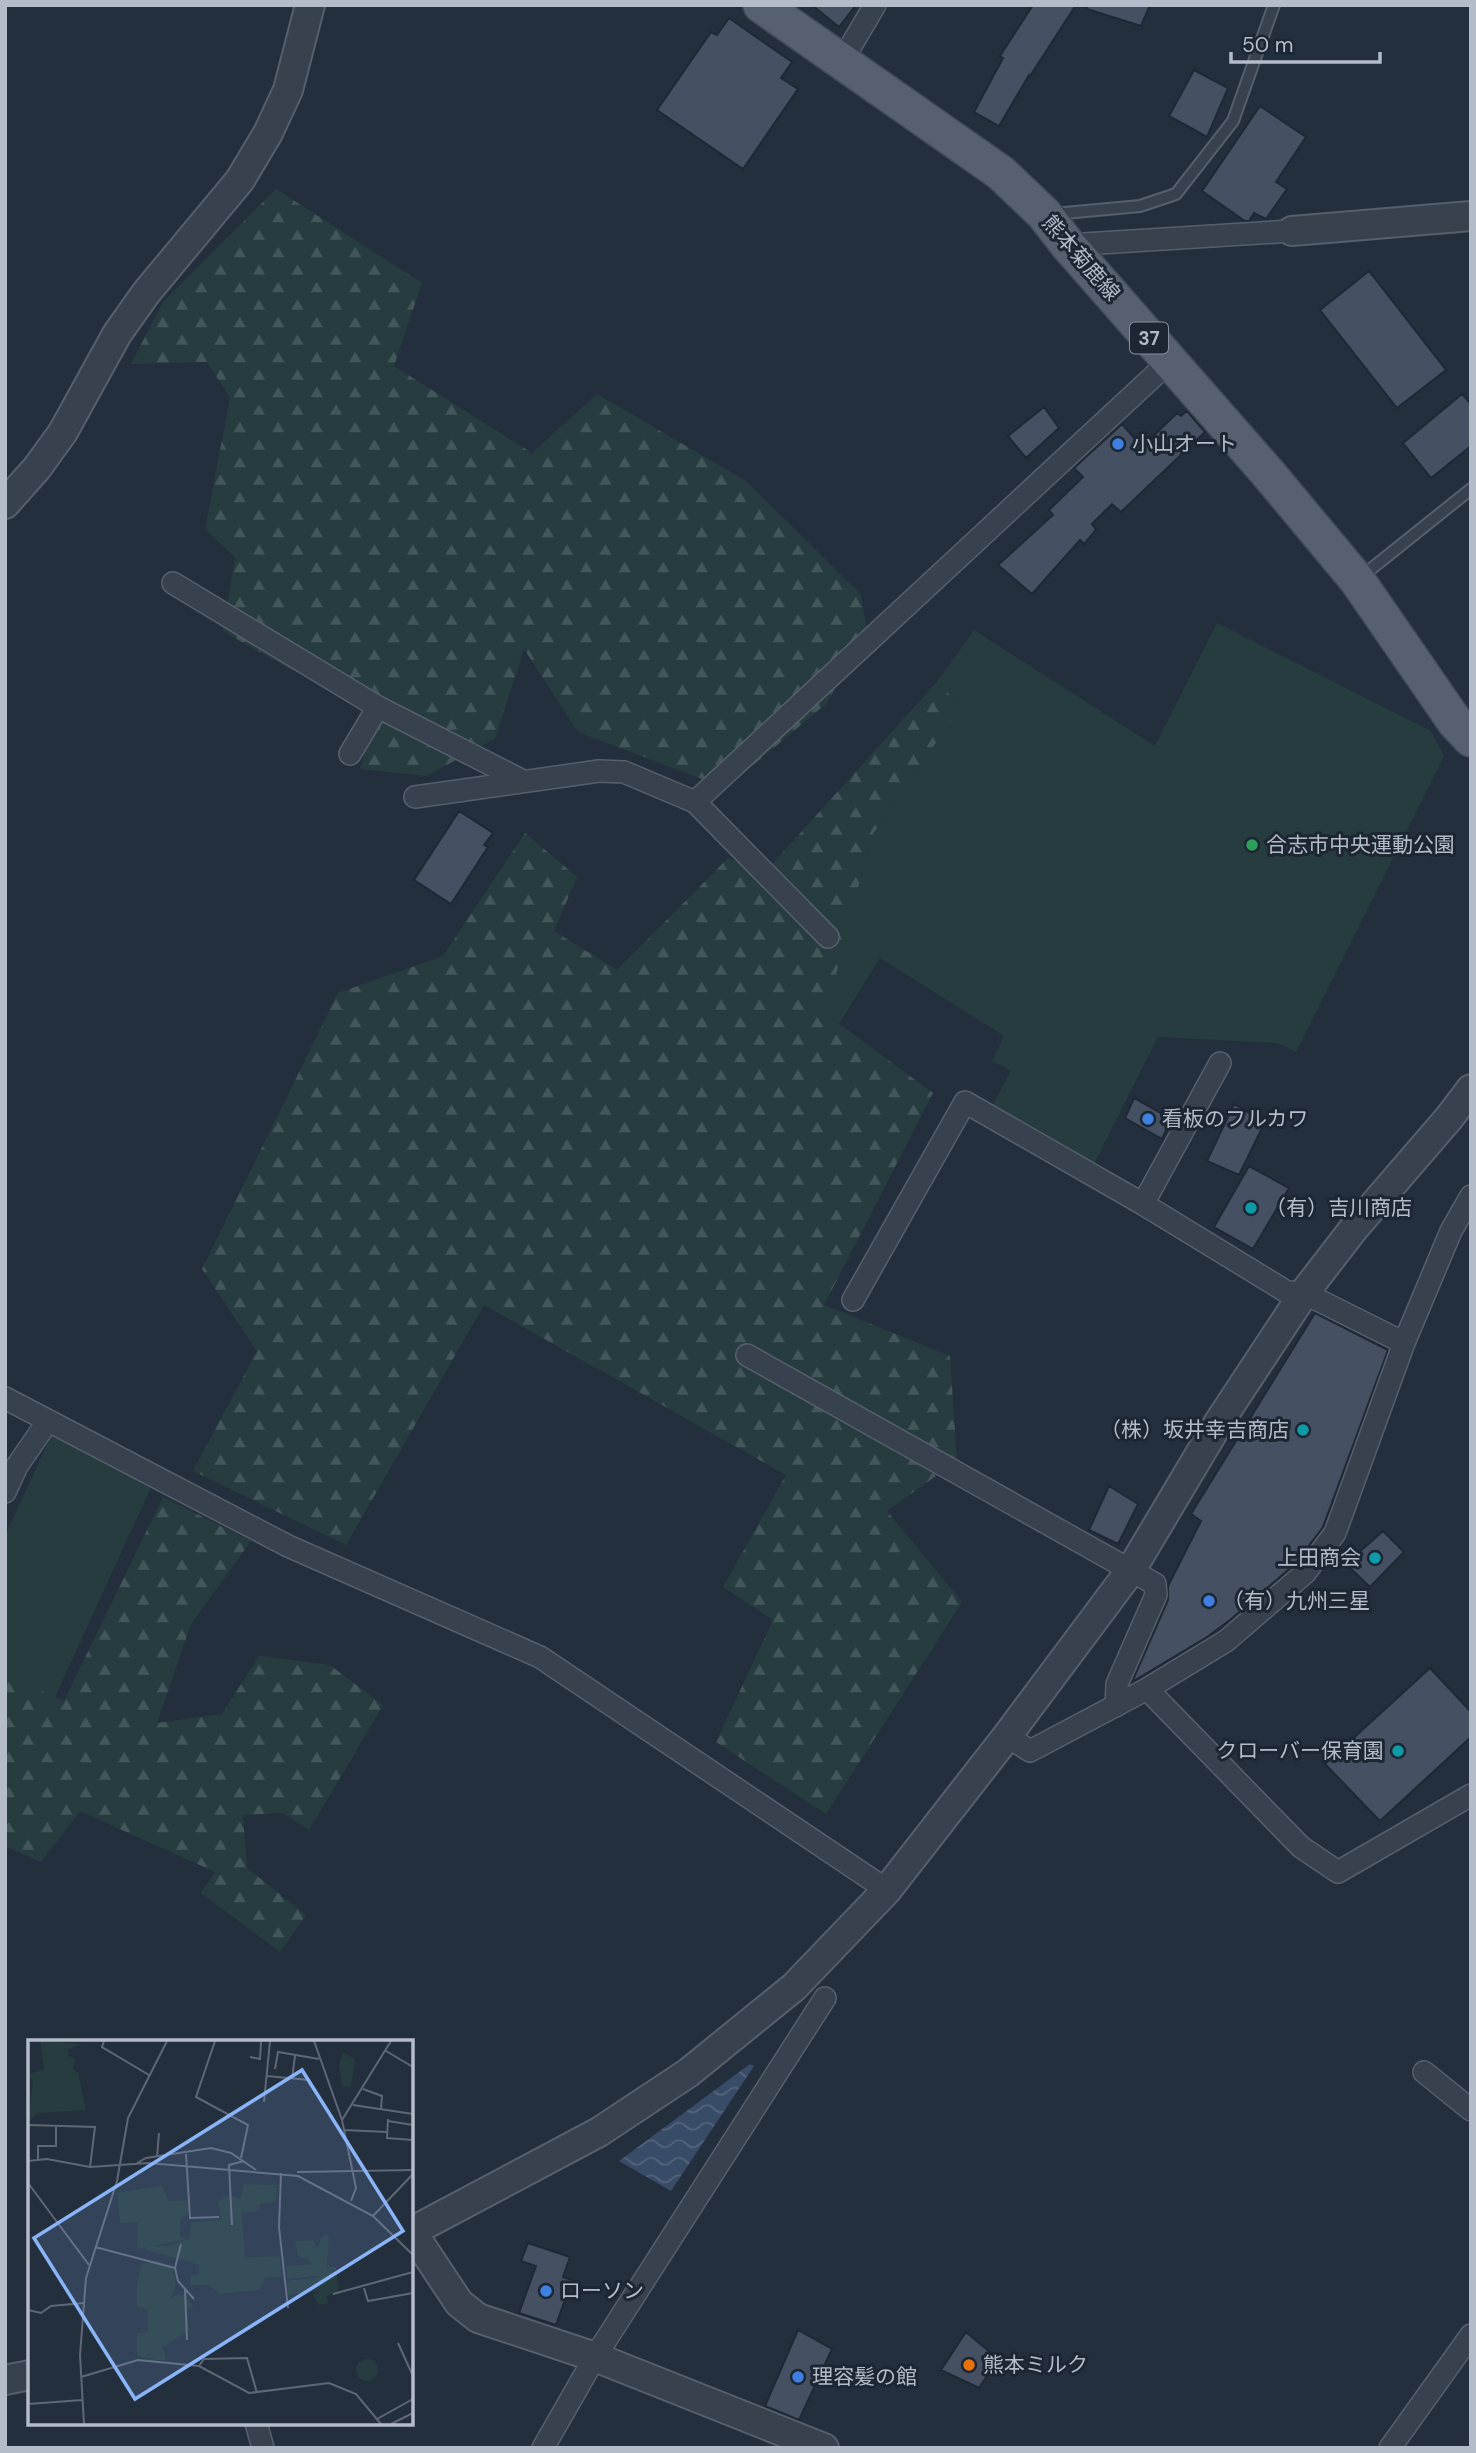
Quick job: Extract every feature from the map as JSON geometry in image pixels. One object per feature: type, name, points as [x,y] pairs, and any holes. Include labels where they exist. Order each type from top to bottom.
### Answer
[{"type":"main road","name":"熊本菊鹿線","points":[[761,5],[1001,173],[1044,214],[1357,580],[1455,722],[1471,739]]},
{"type":"street","points":[[5,504],[37,468],[63,432],[117,334],[146,293],[240,180],[268,133],[288,90],[310,5]]},
{"type":"street","points":[[842,61],[874,5]]},
{"type":"street","points":[[1068,245],[1292,231],[1471,216]]},
{"type":"street","points":[[695,802],[1170,361]]},
{"type":"street","points":[[173,583],[378,707],[523,782]]},
{"type":"street","points":[[350,754],[378,707]]},
{"type":"street","points":[[415,797],[599,771],[624,772],[695,802],[828,937]]},
{"type":"street","points":[[1143,1204],[1220,1063]]},
{"type":"street","points":[[413,2231],[599,2132],[688,2073],[793,1987],[887,1890],[1131,1570],[1219,1422],[1304,1293],[1354,1227],[1471,1089]]},
{"type":"street","points":[[853,1300],[965,1102],[1143,1204],[1287,1292],[1304,1293],[1404,1343]]},
{"type":"street","points":[[1007,1736],[1030,1751],[1116,1706],[1226,1641],[1305,1573],[1335,1533],[1404,1343],[1451,1231],[1471,1196]]},
{"type":"street","points":[[747,1355],[1155,1584],[1156,1595],[1117,1684],[1116,1706]]},
{"type":"street","points":[[5,1398],[288,1546],[540,1657],[887,1890]]},
{"type":"street","points":[[5,1492],[17,1466],[48,1421]]},
{"type":"street","points":[[1147,1689],[1301,1847],[1338,1872],[1471,1795]]},
{"type":"street","points":[[544,2448],[594,2357],[825,1998]]},
{"type":"street","points":[[1424,2073],[1471,2110]]},
{"type":"street","points":[[413,2233],[459,2302],[478,2318],[594,2357],[824,2448]]},
{"type":"street","points":[[1390,2448],[1466,2349]]},
{"type":"street","points":[[5,2380],[28,2375]]},
{"type":"street","points":[[256,2425],[262,2448]]},
{"type":"lane","points":[[1044,214],[1140,206],[1176,194],[1233,121],[1274,5]]},
{"type":"lane","points":[[1357,580],[1471,489]]},
{"type":"green space","points":[[276,189],[422,283],[394,366],[532,453],[597,394],[746,481],[861,595],[867,630],[827,703],[726,788],[578,732],[524,649],[495,739],[426,776],[360,769],[377,708],[359,683],[291,670],[223,631],[235,557],[205,529],[230,398],[207,362],[131,364],[163,302]]},
{"type":"green space","points":[[1217,623],[1431,731],[1444,756],[1296,1052],[1277,1043],[1158,1037],[1093,1166],[992,1106],[1011,1071],[992,1061],[1004,1036],[880,958],[839,1024],[825,1014],[871,837],[962,705],[936,683],[974,630],[1155,746]]},
{"type":"green space","points":[[936,683],[962,705],[871,837],[826,1014],[933,1093],[824,1305],[950,1356],[957,1461],[887,1511],[962,1602],[826,1814],[716,1742],[773,1620],[723,1587],[786,1475],[484,1305],[346,1545],[193,1471],[257,1351],[202,1269],[338,993],[443,956],[525,833],[577,877],[554,931],[617,970],[728,858],[764,873]]},
{"type":"green space","points":[[51,1436],[153,1483],[51,1706],[5,1685],[5,1536]]},
{"type":"green space","points":[[163,1497],[251,1541],[191,1624],[157,1723],[222,1714],[259,1656],[330,1665],[383,1705],[309,1830],[283,1813],[243,1815],[247,1868],[306,1915],[280,1952],[201,1893],[215,1872],[80,1811],[41,1862],[5,1846],[5,1674],[64,1701]]},
{"type":"water","points":[[750,2064],[754,2066],[671,2191],[619,2161]]},
{"type":"building","points":[[812,5],[856,5],[839,27]]},
{"type":"building","points":[[1033,5],[1076,5],[999,126],[974,112],[1003,58],[1000,56]]},
{"type":"building","points":[[1087,5],[1150,5],[1141,26],[1087,9]]},
{"type":"building","points":[[729,18],[792,62],[781,78],[798,89],[743,169],[657,110],[711,32],[717,35]]},
{"type":"building","points":[[1194,70],[1228,88],[1207,137],[1169,116]]},
{"type":"building","points":[[1260,106],[1306,137],[1276,182],[1287,189],[1266,219],[1254,213],[1249,221],[1245,221],[1202,191]]},
{"type":"building","points":[[1369,271],[1446,370],[1397,408],[1320,310]]},
{"type":"building","points":[[1462,394],[1471,404],[1471,446],[1431,478],[1403,443]]},
{"type":"building","points":[[1044,407],[1059,428],[1026,458],[1008,436]]},
{"type":"building","points":[[1187,411],[1205,432],[1121,512],[1112,504],[1092,524],[1096,530],[1084,544],[1080,540],[1032,594],[998,565],[1053,515],[1049,510],[1083,477],[1074,468],[1122,424],[1142,447],[1177,413],[1181,416]]},
{"type":"building","points":[[459,811],[493,833],[484,845],[488,847],[451,904],[414,880]]},
{"type":"building","name":"看板のフルカワ","points":[[1134,1098],[1171,1119],[1162,1139],[1125,1118]]},
{"type":"building","points":[[1234,1104],[1265,1122],[1239,1175],[1207,1161]]},
{"type":"building","name":"（有）吉川商店","points":[[1249,1166],[1289,1188],[1253,1249],[1214,1227]]},
{"type":"building","name":"（株）坂井幸吉商店","points":[[1315,1313],[1388,1350],[1323,1527],[1295,1564],[1230,1620],[1132,1682],[1168,1600],[1168,1586],[1201,1521],[1191,1514]]},
{"type":"building","points":[[1109,1486],[1138,1504],[1118,1544],[1089,1530]]},
{"type":"building","name":"上田商会","points":[[1383,1531],[1404,1552],[1370,1587],[1346,1564]]},
{"type":"building","name":"クローバー保育園","points":[[1430,1668],[1471,1712],[1471,1737],[1380,1821],[1325,1764]]},
{"type":"building","points":[[528,2243],[570,2257],[563,2277],[572,2280],[556,2325],[519,2313],[536,2266],[521,2261]]},
{"type":"building","name":"理容髪の館","points":[[798,2330],[832,2349],[799,2420],[765,2406]]},
{"type":"building","name":"熊本ミルク","points":[[966,2332],[998,2359],[979,2388],[941,2370]]},
{"type":"place","name":"小山オート","points":[[1118,444]]},
{"type":"place","name":"合志市中央運動公園","points":[[1252,845]]},
{"type":"place","name":"看板のフルカワ","points":[[1148,1119]]},
{"type":"place","name":"（有）吉川商店","points":[[1251,1208]]},
{"type":"place","name":"（株）坂井幸吉商店","points":[[1303,1430]]},
{"type":"place","name":"上田商会","points":[[1375,1558]]},
{"type":"place","name":"（有）九州三星","points":[[1209,1601]]},
{"type":"place","name":"クローバー保育園","points":[[1398,1751]]},
{"type":"place","name":"ローソン","points":[[546,2291]]},
{"type":"place","name":"熊本ミルク","points":[[969,2365]]},
{"type":"place","name":"理容髪の館","points":[[798,2377]]}]
